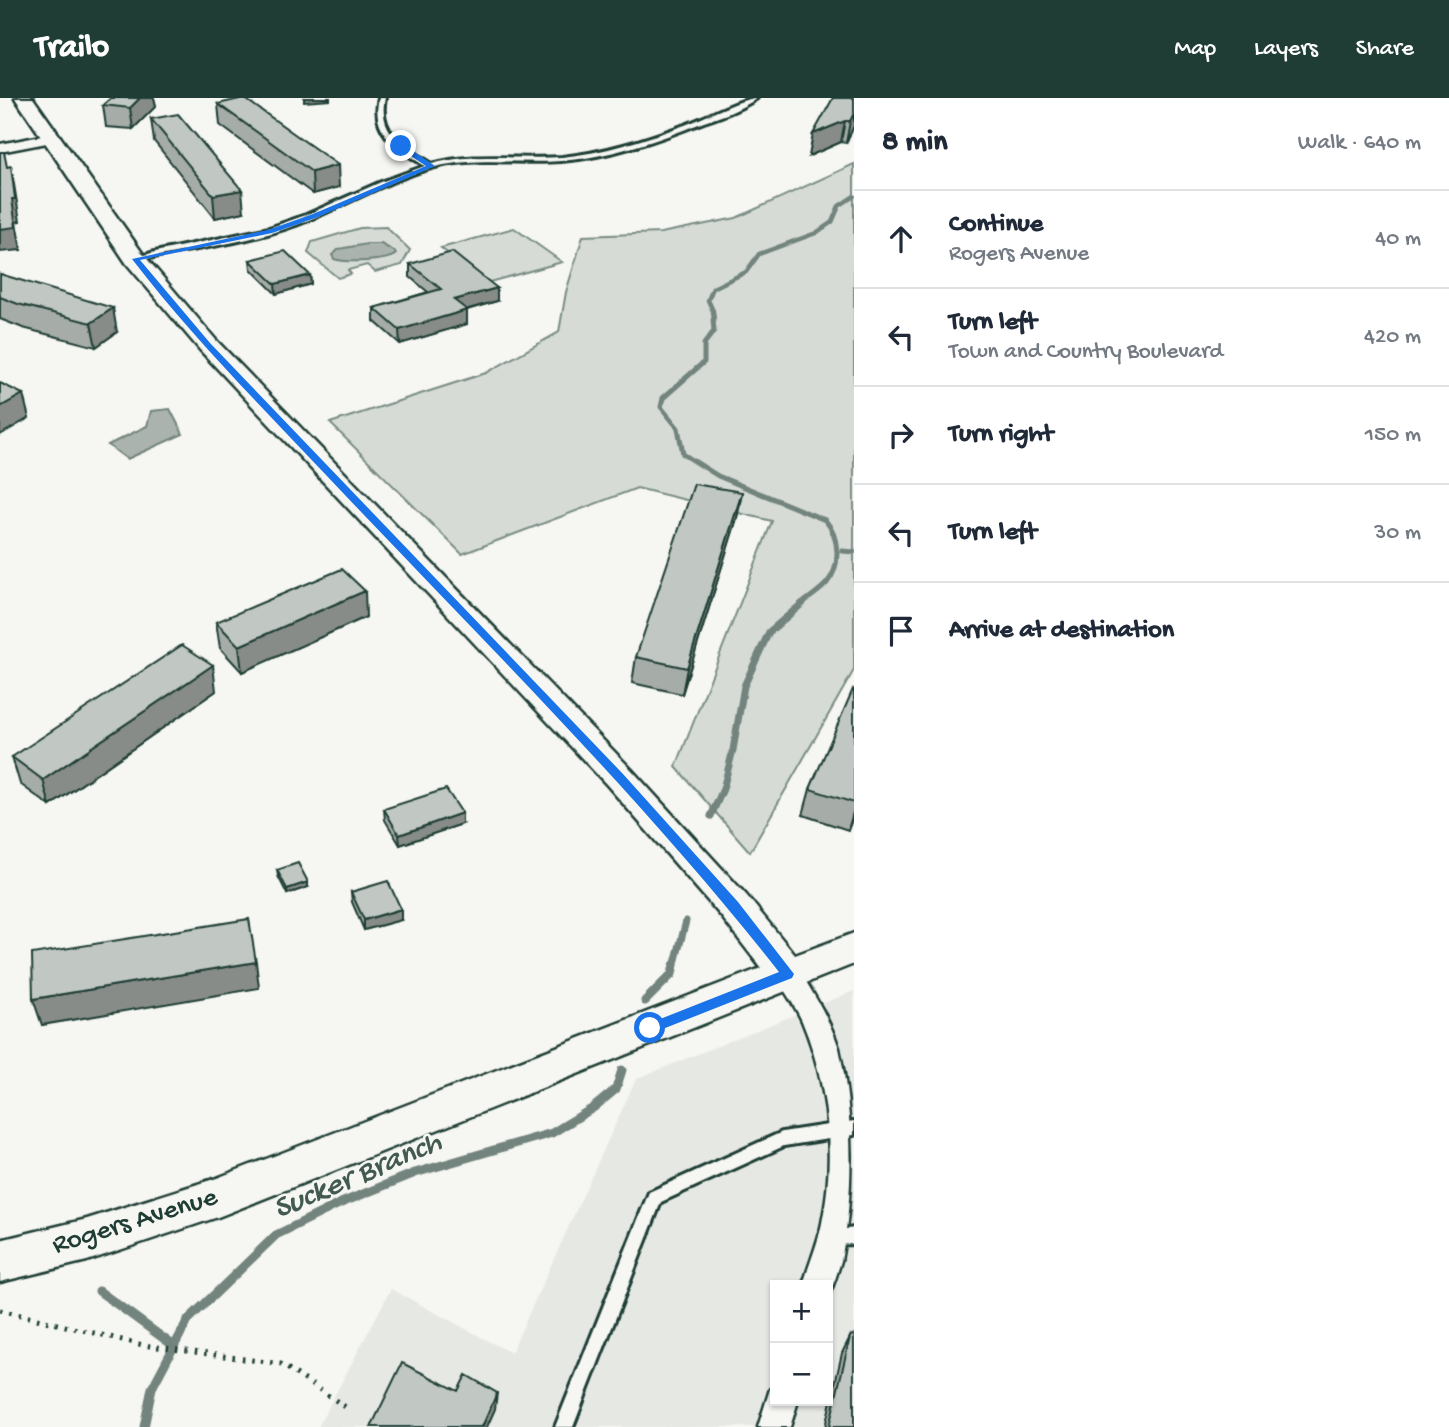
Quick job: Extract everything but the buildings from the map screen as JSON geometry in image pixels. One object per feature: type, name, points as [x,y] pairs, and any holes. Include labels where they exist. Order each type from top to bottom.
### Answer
[{"type":"street","points":[[24,98],[135,259],[208,345],[619,777],[734,906],[788,974],[814,1019],[849,1129],[843,1180],[843,1236],[821,1280]]},
{"type":"street","points":[[0,148],[52,138]]},
{"type":"street","name":"Rogers Avenue","points":[[0,1261],[87,1240],[218,1197],[854,948]]},
{"type":"street","points":[[774,1427],[780,1406]]},
{"type":"lane","points":[[382,98],[378,112],[380,125],[401,146],[431,166]]},
{"type":"lane","points":[[135,259],[270,231],[316,215],[431,166],[476,159],[542,160],[584,156],[685,127],[754,98]]},
{"type":"lane","points":[[564,1427],[655,1197],[782,1139],[849,1129]]},
{"type":"path","points":[[0,1310],[143,1345],[281,1364],[350,1410]]},
{"type":"shaded area","points":[[854,164],[854,670],[750,852],[676,767],[772,521],[637,488],[462,554],[330,423],[486,373],[559,332],[566,292],[583,236],[661,233],[736,218]]},
{"type":"shaded area","points":[[386,227],[410,250],[402,265],[375,272],[367,265],[348,270],[351,274],[338,278],[308,253],[312,242],[360,228]]},
{"type":"shaded area","points":[[514,228],[562,262],[486,283],[441,248]]},
{"type":"shaded area","points":[[381,244],[396,254],[384,259],[356,261],[334,259],[332,255],[339,249]]},
{"type":"shaded area","points":[[170,409],[183,434],[127,459],[108,445],[147,426],[151,411]]},
{"type":"shaded area","points":[[854,991],[854,1427],[318,1427],[391,1289],[511,1353],[636,1079]]},
{"type":"waterway","name":"Sucker Branch","points":[[714,321],[708,300],[713,288],[746,272],[759,254],[816,233],[832,222],[839,206],[854,196]]},
{"type":"waterway","name":"Sucker Branch","points":[[713,320],[714,331],[704,344],[704,362],[663,398],[661,407],[678,428],[683,454],[718,476],[825,520],[830,527],[837,551],[832,576],[818,592],[800,605]]},
{"type":"waterway","points":[[842,551],[854,552]]},
{"type":"waterway","name":"Sucker Branch","points":[[711,816],[723,789],[733,750],[744,686],[769,632],[803,603]]},
{"type":"waterway","name":"Sucker Branch","points":[[674,967],[686,921]]},
{"type":"waterway","name":"Sucker Branch","points":[[645,1001],[672,974],[674,965]]},
{"type":"waterway","name":"Sucker Branch","points":[[144,1427],[152,1388],[188,1320],[276,1235],[341,1203],[415,1173],[552,1133],[593,1108],[616,1089],[622,1070]]},
{"type":"waterway","points":[[99,1291],[174,1346]]},
{"type":"route","points":[[401,146],[431,166],[316,215],[270,231],[135,259],[208,345],[619,777],[734,906],[788,974],[650,1028]]}]
